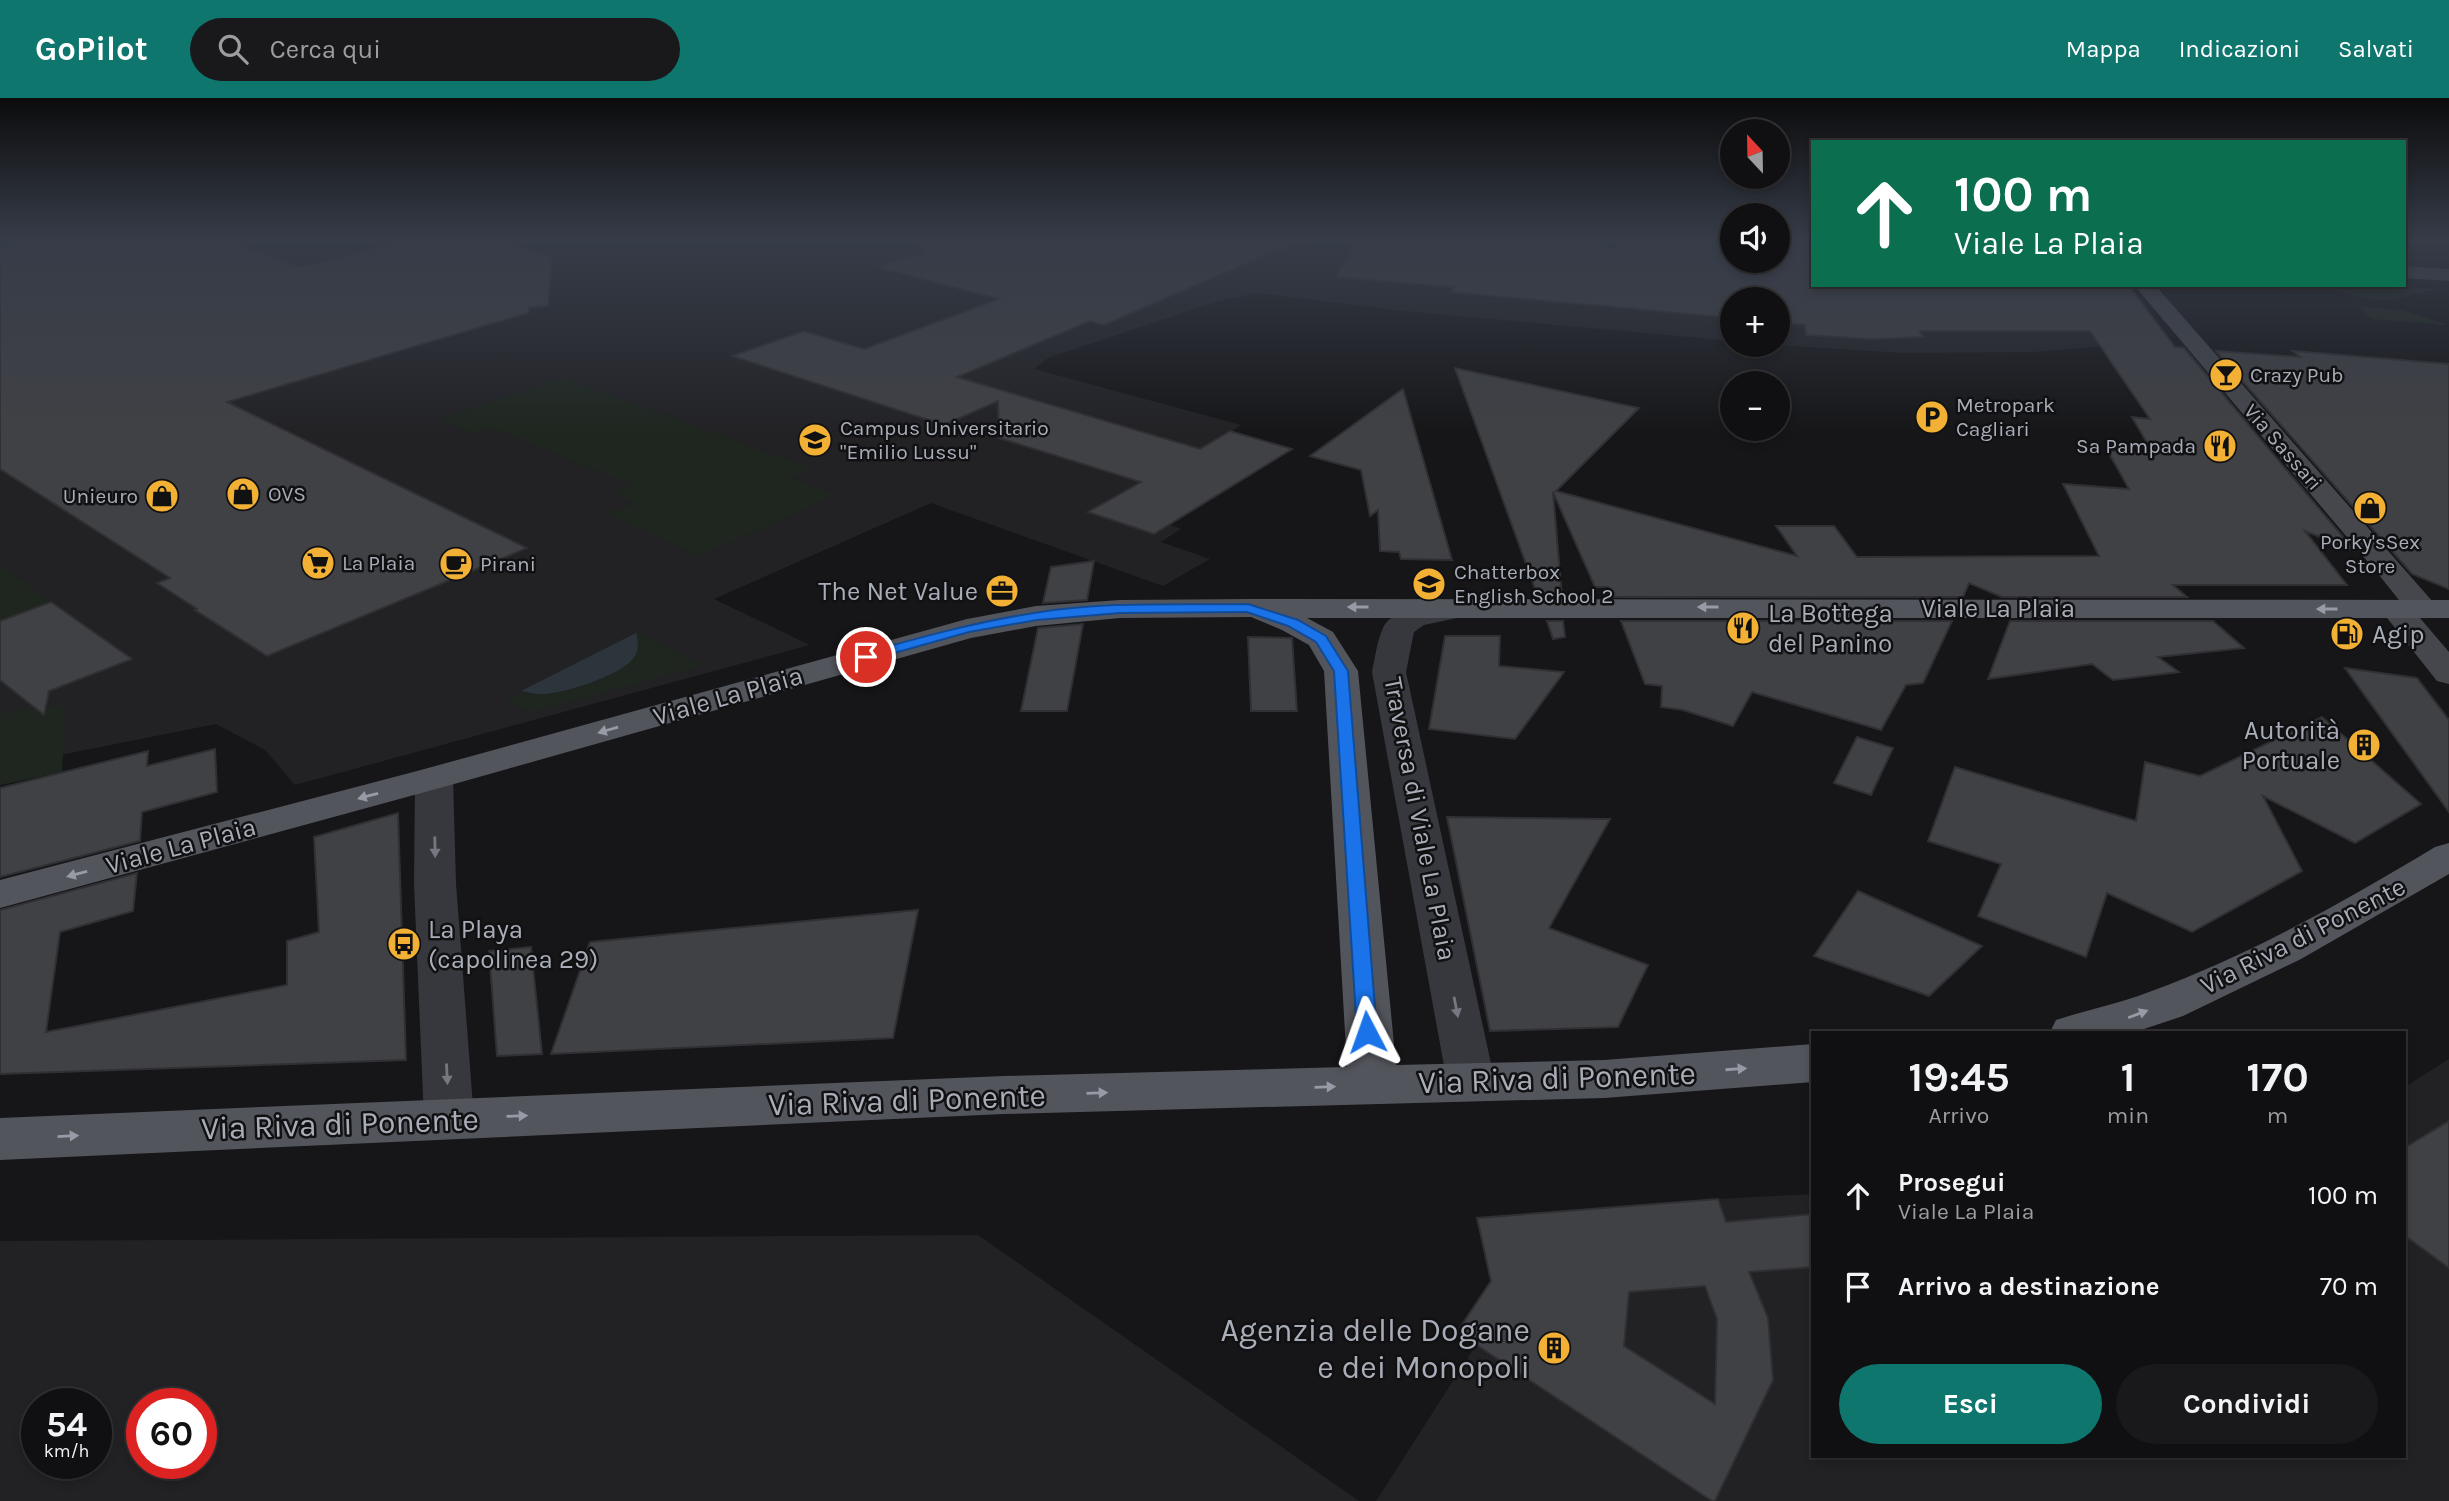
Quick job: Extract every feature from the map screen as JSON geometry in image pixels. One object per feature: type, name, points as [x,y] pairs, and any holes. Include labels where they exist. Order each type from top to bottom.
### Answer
[{"type":"main road","name":"Viale La Plaia","points":[[0,894],[433,778],[967,629],[1037,616],[1120,609],[1467,606],[2420,614]]},
{"type":"main road","name":"Traversa di Viale La Plaia","points":[[1248,608],[1293,623],[1321,639],[1341,671],[1367,1032],[1374,1085]]},
{"type":"main road","name":"Via Riva di Ponente","points":[[2078,1031],[2111,1024],[2228,980],[2406,883],[2449,856]]},
{"type":"main road","name":"Via Riva di Ponente","points":[[0,1139],[1004,1095],[1604,1079],[1811,1063]]},
{"type":"street","name":"Via Sassari","points":[[2160,303],[2390,569],[2420,614],[2449,674]]},
{"type":"street","name":"Traversa di Viale La Plaia","points":[[1467,606],[1414,618],[1399,627],[1389,672],[1471,1082]]},
{"type":"street","points":[[433,778],[435,884],[449,1119]]},
{"type":"shaded area","points":[[0,303],[1212,303],[1048,358],[1034,369],[1241,425],[1231,432],[1292,449],[1170,525],[1181,529],[1161,542],[1210,559],[1163,586],[931,503],[714,599],[810,645],[295,785],[265,750],[216,724],[0,767]]},
{"type":"shaded area","points":[[1342,303],[1720,303],[1720,340],[1403,311]]},
{"type":"shaded area","points":[[1790,303],[2128,303],[2128,344],[2035,352],[1904,353],[1790,346]]},
{"type":"shaded area","points":[[2357,306],[2403,310],[2448,325],[2372,319]]},
{"type":"shaded area","points":[[563,378],[813,469],[792,478],[835,495],[700,556],[608,514],[633,504],[616,494],[632,485],[493,428],[473,434],[440,419]]},
{"type":"shaded area","points":[[0,565],[51,602],[0,621]]},
{"type":"shaded area","points":[[636,633],[701,666],[530,712],[505,699],[520,694],[560,692],[607,676],[623,667],[630,659],[638,644]]},
{"type":"shaded area","points":[[636,633],[636,654],[621,669],[594,682],[552,693],[521,691]]},
{"type":"shaded area","points":[[66,704],[62,772],[0,785],[0,714]]},
{"type":"shaded area","points":[[2449,1059],[2449,1501],[1376,1501],[1476,1345],[1457,1332],[1479,1299],[1718,1199],[1811,1194],[1811,1458],[2406,1458],[2406,1086]]},
{"type":"shaded area","points":[[978,1235],[1359,1501],[0,1501],[0,1241]]},
{"type":"building","points":[[0,303],[548,303],[548,306],[529,308],[528,313],[227,402],[527,548],[267,656],[157,583],[170,578],[0,469]]},
{"type":"building","points":[[987,303],[1153,303],[1104,325],[1090,321],[957,377],[1200,449],[1230,431],[1292,449],[1154,534],[1088,512],[1141,482],[999,438],[998,401],[944,425],[732,356],[804,331],[864,349]]},
{"type":"building","points":[[1575,303],[1720,303],[1720,317]]},
{"type":"building","points":[[1790,303],[2142,303],[2175,347],[2184,348],[2355,551],[2305,531],[2347,585],[2173,585],[2187,597],[2002,597],[1969,583],[1963,597],[1612,597],[1608,587],[1595,587],[1553,492],[1562,597],[1538,597],[1455,368],[1639,408],[1556,491],[1797,556],[1776,526],[1834,526],[1857,557],[2099,556],[2063,484],[2129,489],[2107,450],[2154,455],[2132,417],[2150,419],[2090,331],[1920,331],[1923,337],[1871,339],[1806,335],[1805,325],[1790,323]]},
{"type":"building","points":[[2216,351],[2300,357],[2293,351],[2449,364],[2449,589],[2412,574]]},
{"type":"building","points":[[1403,389],[1452,560],[1401,559],[1399,552],[1380,551],[1378,510],[1370,516],[1361,470],[1310,456]]},
{"type":"building","points":[[1094,561],[1087,600],[1043,603],[1051,567]]},
{"type":"building","points":[[51,602],[132,659],[49,691],[44,715],[0,680],[0,621]]},
{"type":"building","points":[[1547,621],[1563,621],[1565,637],[1553,639]]},
{"type":"building","points":[[1621,621],[1952,621],[1923,683],[1906,685],[1881,730],[1752,692],[1733,726],[1683,710],[1661,707],[1662,686],[1645,684]]},
{"type":"building","points":[[2010,621],[2213,621],[2244,648],[2158,657],[2179,672],[2113,680],[2092,664],[1988,679]]},
{"type":"building","points":[[1083,624],[1067,711],[1021,711],[1038,628]]},
{"type":"building","points":[[1445,636],[1500,636],[1499,666],[1564,672],[1515,739],[1429,729]]},
{"type":"building","points":[[1248,637],[1292,638],[1297,711],[1251,711]]},
{"type":"building","points":[[2345,668],[2417,678],[2449,720],[2449,812]]},
{"type":"building","points":[[2322,717],[2421,804],[2355,843],[2263,796],[2302,871],[2192,932],[2107,893],[2086,957],[1978,916],[2001,864],[1928,841],[1955,767],[2136,821],[2145,762],[2200,776]]},
{"type":"building","points":[[1857,737],[1893,748],[1871,795],[1834,783]]},
{"type":"building","points":[[215,749],[217,792],[142,812],[140,841],[0,877],[0,788],[148,751],[147,766]]},
{"type":"building","points":[[398,813],[406,1060],[0,1074],[0,910],[137,873],[133,911],[60,932],[46,1032],[287,985],[287,941],[319,932],[314,837]]},
{"type":"building","points":[[1447,817],[1610,819],[1549,928],[1648,965],[1618,1027],[1490,1031]]},
{"type":"building","points":[[1858,891],[1982,946],[1929,996],[1814,956]]},
{"type":"building","points":[[918,910],[893,1038],[551,1054],[590,942]]},
{"type":"building","points":[[531,947],[542,1054],[497,1056],[489,951]]},
{"type":"building","points":[[2449,1121],[2449,1268],[2406,1236],[2406,1147]]},
{"type":"building","name":"Agenzia delle Dogane e dei Monopoli","points":[[1718,1199],[1726,1222],[1811,1214],[1811,1267],[1749,1272],[1768,1318],[1773,1380],[1715,1501],[1457,1332],[1491,1281],[1477,1218]],"holes":[[[1705,1286],[1717,1319],[1715,1404],[1624,1346],[1629,1292]]]},
{"type":"place","name":"Crazy Pub","points":[[2226,375]]},
{"type":"place","name":"Metropark Cagliari","points":[[1932,417]]},
{"type":"place","name":"Campus Universitario \"Emilio Lussu\"","points":[[815,440]]},
{"type":"place","name":"Sa Pampada","points":[[2220,446]]},
{"type":"place","name":"OVS","points":[[243,494]]},
{"type":"place","name":"Unieuro","points":[[162,496]]},
{"type":"place","name":"Porky'sSex Store","points":[[2370,508]]},
{"type":"place","name":"La Plaia","points":[[318,563]]},
{"type":"place","name":"Pirani","points":[[456,564]]},
{"type":"place","name":"Chatterbox English School 2","points":[[1429,584]]},
{"type":"place","name":"The Net Value","points":[[1002,591]]},
{"type":"place","name":"La Bottega del Panino","points":[[1743,628]]},
{"type":"place","name":"Agip","points":[[2347,634]]},
{"type":"place","name":"Autorità Portuale","points":[[2364,745]]},
{"type":"place","name":"La Playa (capolinea 29)","points":[[404,944]]},
{"type":"place","name":"Agenzia delle Dogane e dei Monopoli","points":[[1554,1348]]},
{"type":"route","points":[[866,657],[967,629],[1037,616],[1120,609],[1248,608],[1293,623],[1321,639],[1341,671],[1367,1032]]}]
